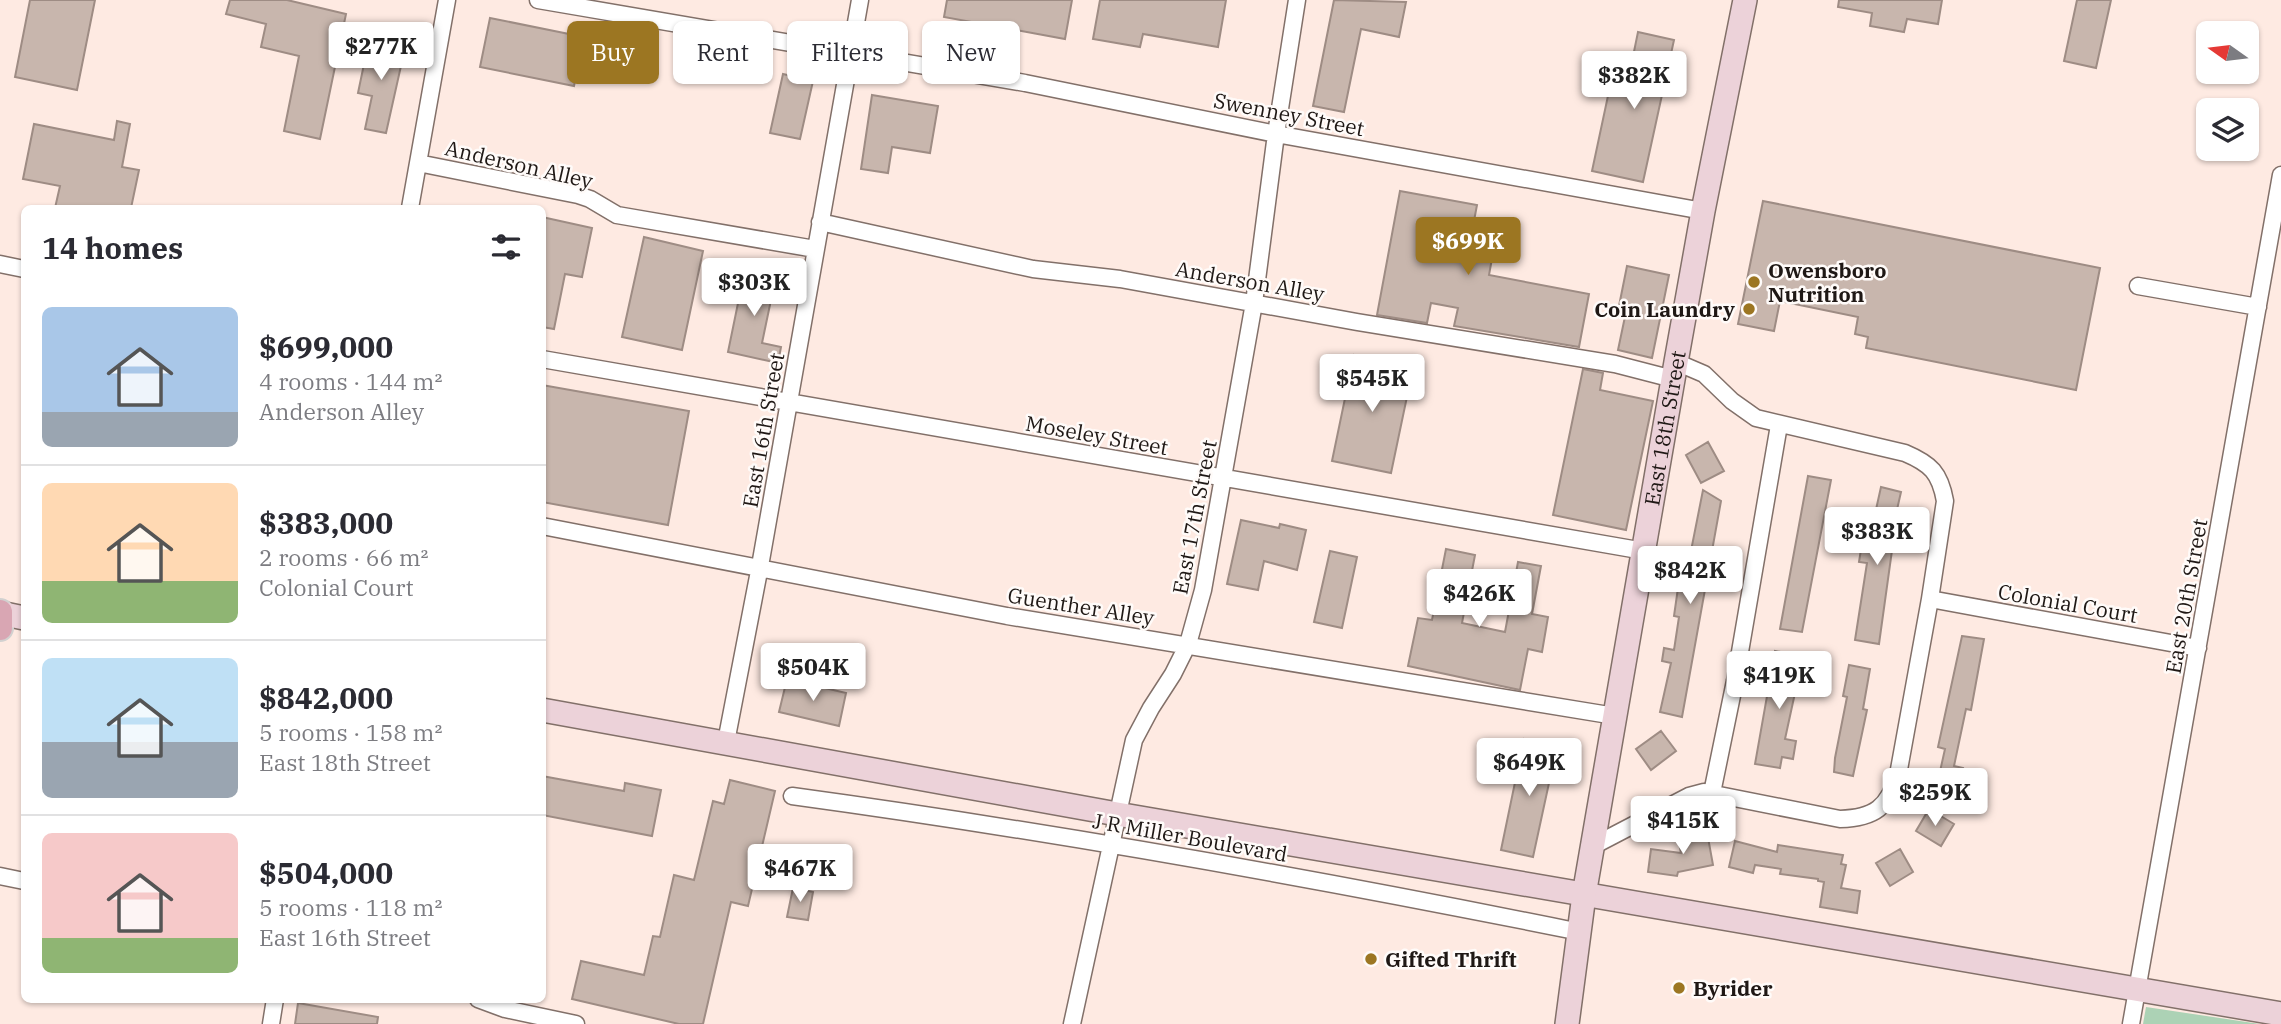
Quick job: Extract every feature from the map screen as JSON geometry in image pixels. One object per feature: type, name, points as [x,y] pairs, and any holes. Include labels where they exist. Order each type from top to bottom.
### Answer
[{"type":"main road","points":[[0,613],[0,628]]},
{"type":"street","points":[[411,205],[447,0]]},
{"type":"street","name":"Swenney Street","points":[[538,0],[787,43]]},
{"type":"street","name":"East 16th Street","points":[[856,21],[860,0]]},
{"type":"street","name":"East 17th Street","points":[[1072,1024],[1134,740],[1188,645],[1203,590],[1254,303],[1297,0]]},
{"type":"street","name":"East 18th Street","points":[[1567,1024],[1584,895],[1674,370],[1745,0]]},
{"type":"street","name":"Swenney Street","points":[[908,64],[1025,83],[1276,134],[1703,211]]},
{"type":"street","name":"East 16th Street","points":[[726,741],[790,403],[845,84]]},
{"type":"street","name":"Anderson Alley","points":[[418,163],[578,195],[617,215],[815,249]]},
{"type":"street","name":"East 20th Street","points":[[2131,1024],[2281,175]]},
{"type":"street","name":"Anderson Alley","points":[[820,222],[1033,270],[1120,279],[1357,323],[1615,364],[1674,370]]},
{"type":"street","points":[[0,264],[21,268]]},
{"type":"street","points":[[2138,286],[2258,307]]},
{"type":"street","name":"Moseley Street","points":[[546,360],[1644,551]]},
{"type":"street","points":[[1593,846],[1689,796],[1704,792],[1840,819],[1872,814],[1884,804],[1893,791],[1898,775],[1930,599],[1945,501],[1935,472],[1922,460],[1905,453],[1756,418],[1732,401],[1704,374],[1674,370]]},
{"type":"street","points":[[1712,793],[1735,681],[1779,425]]},
{"type":"street","name":"Guenther Alley","points":[[546,527],[760,566],[1007,616],[1615,716]]},
{"type":"street","name":"Colonial Court","points":[[1930,599],[2198,648]]},
{"type":"street","points":[[0,613],[21,617]]},
{"type":"street","points":[[546,711],[1351,855],[2281,1014]]},
{"type":"street","name":"J R Miller Boulevard","points":[[792,796],[1111,845],[1345,885],[1580,932]]},
{"type":"street","points":[[1345,885],[1351,855]]},
{"type":"street","points":[[0,876],[21,880]]},
{"type":"street","points":[[271,1024],[274,1003]]},
{"type":"street","points":[[484,1003],[503,1016],[576,1024]]},
{"type":"green space","points":[[2146,1007],[2260,1024],[2143,1024]]},
{"type":"building","points":[[30,0],[95,0],[77,90],[15,77]]},
{"type":"building","points":[[230,0],[287,0],[346,14],[320,139],[284,131],[299,56],[261,47],[266,24],[226,14]]},
{"type":"building","points":[[947,0],[1072,0],[1065,39],[1020,31],[1020,21],[966,21],[944,17]]},
{"type":"building","points":[[1100,0],[1226,0],[1218,47],[1143,34],[1140,47],[1093,39]]},
{"type":"building","points":[[1334,0],[1406,2],[1399,37],[1361,29],[1344,112],[1313,106]]},
{"type":"building","points":[[1839,0],[1942,0],[1938,24],[1907,19],[1904,32],[1870,26],[1872,13],[1838,7]]},
{"type":"building","points":[[2077,0],[2111,0],[2096,68],[2064,61]]},
{"type":"building","points":[[490,18],[567,34],[567,84],[574,84],[574,86],[480,67]]},
{"type":"building","points":[[1638,32],[1674,40],[1643,182],[1592,171],[1612,77],[1628,81]]},
{"type":"building","points":[[369,40],[405,48],[386,133],[365,129],[372,96],[358,93]]},
{"type":"building","points":[[783,74],[787,75],[787,84],[812,84],[800,139],[770,133]]},
{"type":"building","points":[[872,95],[938,106],[930,153],[892,147],[888,173],[861,169]]},
{"type":"building","points":[[117,121],[130,124],[122,167],[139,170],[132,205],[56,205],[60,186],[23,179],[34,124],[114,140]]},
{"type":"building","points":[[1400,191],[1477,205],[1473,226],[1497,231],[1489,275],[1589,294],[1579,347],[1454,326],[1458,308],[1431,303],[1427,323],[1377,315]]},
{"type":"building","points":[[1763,201],[2100,268],[2076,390],[1866,348],[1868,337],[1855,334],[1858,317],[1780,301],[1774,331],[1738,324]]},
{"type":"building","points":[[546,218],[592,228],[582,277],[565,274],[554,329],[546,328]]},
{"type":"building","points":[[644,237],[703,251],[682,350],[622,337]]},
{"type":"building","points":[[1627,266],[1669,275],[1652,358],[1618,350],[1627,307],[1619,306]]},
{"type":"building","points":[[745,269],[776,276],[762,343],[781,347],[778,363],[728,352]]},
{"type":"building","points":[[1354,355],[1413,368],[1391,473],[1332,461]]},
{"type":"building","points":[[1583,369],[1603,373],[1600,390],[1653,401],[1626,530],[1553,515]]},
{"type":"building","points":[[546,386],[689,411],[668,525],[546,503]]},
{"type":"building","points":[[1708,442],[1724,471],[1701,483],[1686,455]]},
{"type":"building","points":[[1808,476],[1831,480],[1802,632],[1780,629]]},
{"type":"building","points":[[1881,487],[1901,492],[1891,536],[1894,536],[1879,644],[1855,640],[1867,563],[1859,562],[1864,531],[1871,532]]},
{"type":"building","points":[[1703,490],[1721,501],[1682,717],[1660,712],[1671,663],[1662,661],[1664,648],[1674,650],[1679,617],[1674,616],[1682,560],[1689,561]]},
{"type":"building","points":[[1241,520],[1279,528],[1280,524],[1306,530],[1297,570],[1264,561],[1258,590],[1227,584]]},
{"type":"building","points":[[1446,549],[1475,555],[1462,623],[1505,632],[1518,562],[1541,566],[1532,614],[1548,617],[1542,652],[1528,649],[1520,690],[1408,666],[1418,618],[1432,620]]},
{"type":"building","points":[[1330,551],[1357,557],[1342,628],[1314,622]]},
{"type":"building","points":[[1962,636],[1984,639],[1971,710],[1966,709],[1954,766],[1963,768],[1961,779],[1967,780],[1963,800],[1935,794],[1945,749],[1938,747]]},
{"type":"building","points":[[1775,651],[1803,656],[1785,739],[1796,741],[1793,759],[1782,757],[1780,768],[1755,764]]},
{"type":"building","points":[[1849,665],[1870,669],[1863,709],[1867,710],[1853,776],[1834,772],[1847,697],[1843,696]]},
{"type":"building","points":[[787,679],[846,693],[839,726],[779,712]]},
{"type":"building","points":[[1661,731],[1676,751],[1651,770],[1636,749]]},
{"type":"building","points":[[1524,739],[1557,746],[1533,857],[1501,850]]},
{"type":"building","points":[[546,777],[624,791],[625,783],[661,790],[652,836],[546,816]]},
{"type":"building","points":[[730,780],[775,791],[748,906],[731,902],[703,1024],[679,1024],[572,999],[581,961],[644,975],[653,936],[660,937],[674,875],[694,880],[713,801],[724,804]]},
{"type":"building","points":[[1929,809],[1954,824],[1941,846],[1916,831]]},
{"type":"building","points":[[1707,832],[1713,865],[1678,872],[1677,876],[1648,872],[1651,849],[1681,853],[1678,837]]},
{"type":"building","points":[[1735,841],[1777,852],[1778,845],[1843,855],[1841,864],[1846,865],[1841,888],[1860,891],[1857,913],[1820,907],[1824,882],[1818,879],[1780,874],[1781,869],[1755,865],[1753,873],[1729,867]]},
{"type":"building","points":[[1900,849],[1913,872],[1890,886],[1876,863]]},
{"type":"building","points":[[793,888],[813,892],[808,920],[787,917]]},
{"type":"building","points":[[298,1003],[378,1017],[377,1024],[295,1024]]},
{"type":"place","name":"Owensboro Nutrition","points":[[1754,282]]},
{"type":"place","name":"Coin Laundry","points":[[1749,309]]},
{"type":"place","name":"Gifted Thrift","points":[[1371,959]]},
{"type":"place","name":"Byrider","points":[[1679,988]]}]
